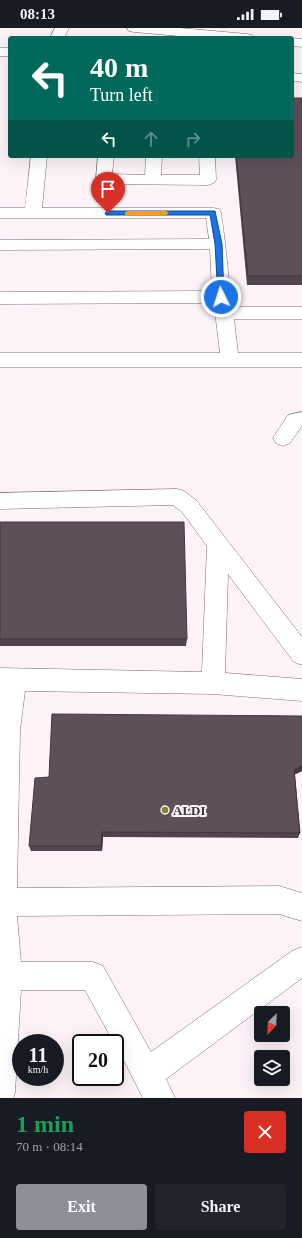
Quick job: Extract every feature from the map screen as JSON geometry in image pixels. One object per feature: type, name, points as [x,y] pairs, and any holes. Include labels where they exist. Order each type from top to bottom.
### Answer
[{"type":"street","points":[[134,28],[220,36]]},
{"type":"street","points":[[33,214],[39,158]]},
{"type":"street","points":[[106,158],[104,179],[208,180],[207,158]]},
{"type":"street","points":[[154,158],[154,180]]},
{"type":"street","points":[[0,213],[213,213],[218,244],[222,305],[230,360]]},
{"type":"street","points":[[0,245],[218,244]]},
{"type":"street","points":[[0,298],[222,305],[302,314]]},
{"type":"street","points":[[0,360],[302,360]]},
{"type":"street","points":[[283,438],[295,420],[302,419]]},
{"type":"street","points":[[0,501],[177,497],[189,506],[302,655]]},
{"type":"street","points":[[212,683],[218,545]]},
{"type":"street","points":[[0,1092],[4,976],[2,913],[4,730],[7,679],[212,683],[302,690]]},
{"type":"street","points":[[2,913],[279,900],[302,907]]},
{"type":"street","points":[[4,976],[93,976],[153,1086],[302,961]]},
{"type":"building","points":[[294,98],[302,98],[302,276],[248,276],[236,158],[294,158]]},
{"type":"building","points":[[0,522],[184,522],[187,639],[0,639]]},
{"type":"building","name":"ALDI","points":[[52,714],[302,716],[302,766],[294,770],[300,833],[102,832],[101,846],[29,846],[35,778],[49,777]]},
{"type":"slow traffic","points":[[128,213],[166,213]]},
{"type":"place","name":"ALDI","points":[[165,810]]},
{"type":"route","points":[[108,213],[213,213],[218,244],[221,297]]}]
